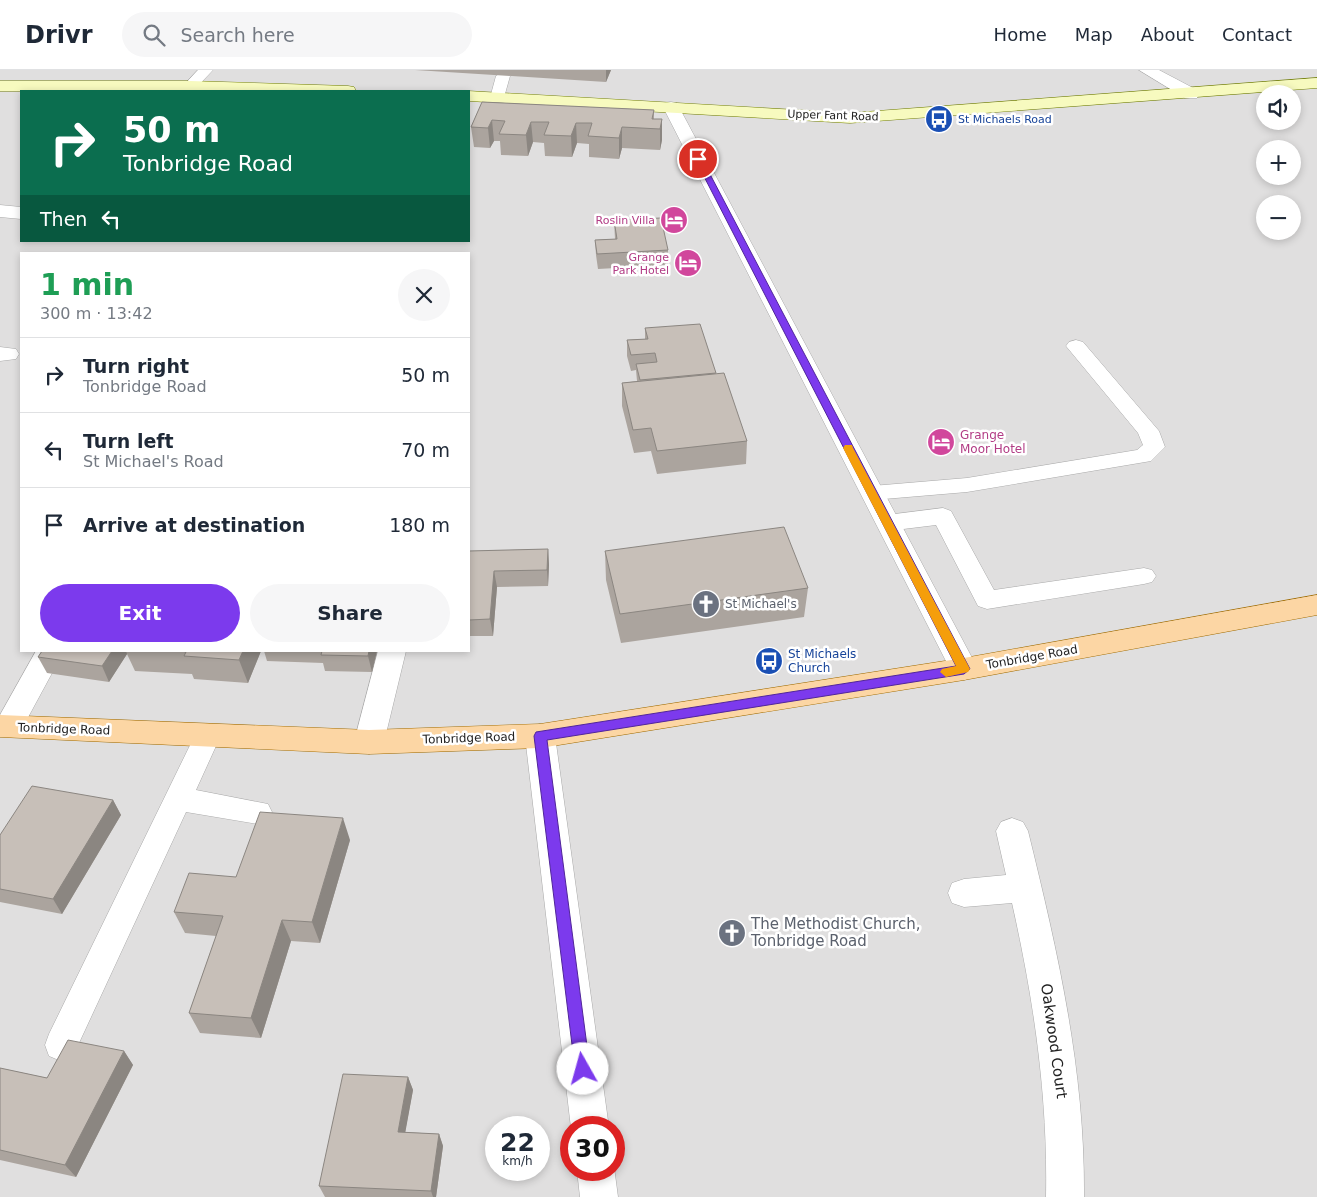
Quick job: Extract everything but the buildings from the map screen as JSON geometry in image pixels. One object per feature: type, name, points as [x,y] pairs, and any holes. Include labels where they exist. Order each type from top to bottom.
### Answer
[{"type":"main road","name":"Tonbridge Road","points":[[4,726],[369,742],[540,736],[964,669],[1317,605]]},
{"type":"street","points":[[1147,70],[1190,94]]},
{"type":"street","name":"Upper Fant Road","points":[[470,96],[850,118],[1317,83]]},
{"type":"street","points":[[0,86],[190,86],[316,90]]},
{"type":"street","points":[[671,107],[964,669]]},
{"type":"street","points":[[0,211],[20,212]]},
{"type":"street","points":[[4,726],[49,652]]},
{"type":"street","points":[[369,742],[392,652]]},
{"type":"street","points":[[540,736],[588,1116]]},
{"type":"street","name":"Oakwood Court","points":[[1012,831],[1049,998],[1063,1085],[1065,1197]]},
{"type":"street","points":[[964,893],[1026,888]]},
{"type":"street","points":[[597,1181],[599,1197]]},
{"type":"lane","points":[[190,86],[206,70]]},
{"type":"lane","points":[[498,98],[503,76]]},
{"type":"lane","points":[[872,493],[967,485],[1143,456],[1154,447],[1148,431],[1076,346]]},
{"type":"lane","points":[[887,523],[944,516],[987,600],[1144,576]]},
{"type":"lane","points":[[61,1045],[208,735]]},
{"type":"lane","points":[[178,799],[258,812]]},
{"type":"shaded area","points":[[0,70],[1317,70],[1317,1197],[0,1197]]},
{"type":"slow traffic","points":[[848,448],[964,669],[946,672]]},
{"type":"place","name":"St Michaels Road","points":[[939,119]]},
{"type":"place","name":"Roslin Villa","points":[[674,220]]},
{"type":"place","name":"Grange Park Hotel","points":[[688,263]]},
{"type":"place","name":"Grange Moor Hotel","points":[[941,442]]},
{"type":"place","name":"St Michael's","points":[[706,604]]},
{"type":"place","name":"St Michaels Church","points":[[769,661]]},
{"type":"place","name":"The Methodist Church, Tonbridge Road","points":[[732,933]]},
{"type":"route","points":[[583,1069],[540,736],[964,669],[698,159]]}]
